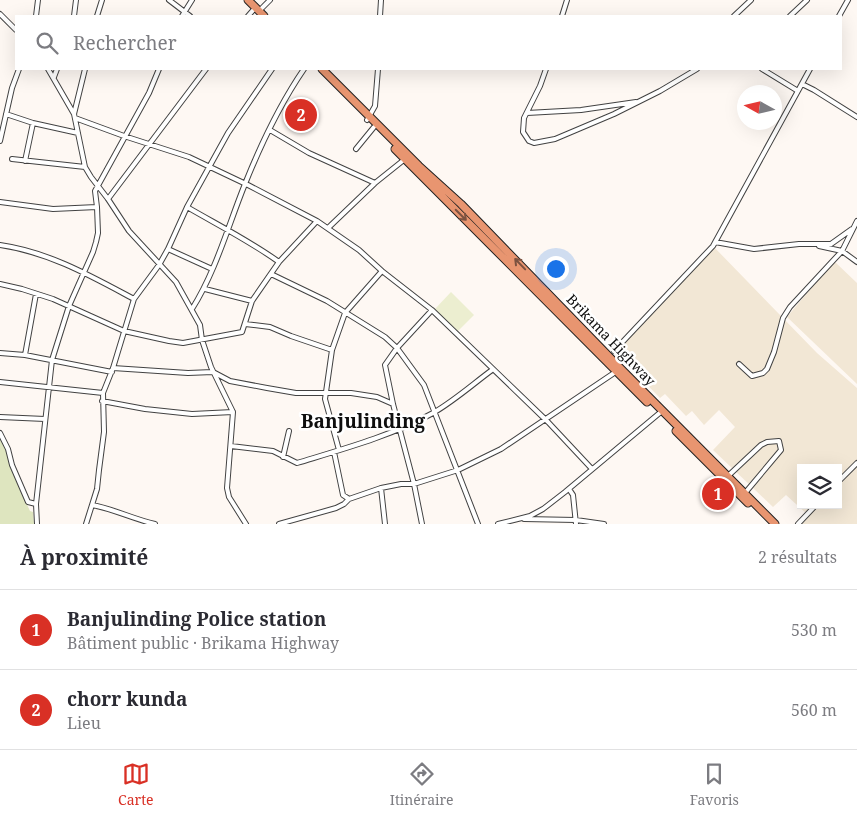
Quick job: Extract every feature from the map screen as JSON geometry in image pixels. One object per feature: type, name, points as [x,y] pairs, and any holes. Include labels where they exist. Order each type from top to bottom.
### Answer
[{"type":"highway","points":[[248,0],[269,15]]},
{"type":"highway","name":"Brikama Highway","points":[[317,70],[461,204],[618,370]]},
{"type":"highway","name":"Brikama Highway","points":[[323,70],[405,159],[759,511],[775,524]]},
{"type":"highway","name":"Brikama Highway","points":[[708,460],[745,493],[769,524]]},
{"type":"street","points":[[36,15],[38,0]]},
{"type":"street","points":[[74,15],[76,0]]},
{"type":"street","points":[[97,15],[102,0]]},
{"type":"street","points":[[169,0],[183,14],[192,0]]},
{"type":"street","points":[[249,15],[257,5],[270,0]]},
{"type":"street","points":[[380,15],[381,0]]},
{"type":"street","points":[[562,15],[567,0]]},
{"type":"street","points":[[735,15],[750,0]]},
{"type":"street","points":[[791,15],[807,0]]},
{"type":"street","points":[[840,15],[848,0]]},
{"type":"street","points":[[0,14],[15,29]]},
{"type":"street","points":[[0,141],[12,88],[19,70]]},
{"type":"street","points":[[49,70],[75,116],[86,167],[129,231],[176,282],[200,325],[202,340],[213,372],[233,412],[227,488],[229,497],[246,524]]},
{"type":"street","points":[[54,77],[57,70]]},
{"type":"street","points":[[75,116],[85,70]]},
{"type":"street","points":[[37,524],[36,504],[52,360],[68,306],[96,242],[98,233],[95,191],[149,93],[159,70]]},
{"type":"street","points":[[108,199],[205,70]]},
{"type":"street","points":[[86,524],[97,489],[104,432],[103,393],[134,299],[160,265],[187,207],[228,133],[271,70]]},
{"type":"street","points":[[192,309],[205,289],[245,183],[270,130],[303,70]]},
{"type":"street","points":[[369,118],[375,106],[378,70]]},
{"type":"street","points":[[546,70],[524,118],[523,132],[529,141],[534,143],[581,129],[641,101],[695,70]]},
{"type":"street","points":[[684,76],[687,70]]},
{"type":"street","points":[[764,70],[798,90]]},
{"type":"street","points":[[614,351],[715,242],[809,70]]},
{"type":"street","points":[[802,84],[857,117]]},
{"type":"street","points":[[527,113],[581,110],[641,101]]},
{"type":"street","points":[[6,114],[34,123],[78,133]]},
{"type":"street","points":[[75,116],[124,136],[189,156],[317,220],[359,250],[382,271],[432,310],[492,370],[546,420],[592,469]]},
{"type":"street","points":[[25,161],[34,123]]},
{"type":"street","points":[[356,150],[374,127]]},
{"type":"street","points":[[270,130],[309,153],[375,183]]},
{"type":"street","points":[[328,228],[375,183],[405,159]]},
{"type":"street","points":[[12,160],[86,167]]},
{"type":"street","points":[[0,202],[53,209],[97,207]]},
{"type":"street","points":[[187,207],[227,231],[254,244],[279,262]]},
{"type":"street","points":[[0,284],[36,294],[68,306],[124,331],[183,343],[242,332],[252,301],[270,274],[317,220]]},
{"type":"street","points":[[739,364],[752,376],[763,373],[770,364],[782,323],[790,307],[842,251],[857,221]]},
{"type":"street","points":[[715,242],[754,249],[831,244],[853,229]]},
{"type":"street","points":[[812,244],[842,251],[857,262]]},
{"type":"street","points":[[0,245],[29,250],[84,272],[134,299]]},
{"type":"street","points":[[168,249],[212,269]]},
{"type":"street","points":[[349,499],[343,495],[337,451],[325,394],[332,350],[345,312],[382,271]]},
{"type":"street","points":[[270,274],[327,301],[384,337],[397,348],[424,385],[478,524]]},
{"type":"street","points":[[205,289],[252,301]]},
{"type":"street","points":[[25,355],[36,294]]},
{"type":"street","points":[[422,524],[385,365],[397,348],[432,310]]},
{"type":"street","points":[[245,324],[270,327],[332,350]]},
{"type":"street","points":[[0,353],[25,355],[112,370],[213,372],[230,381],[296,393],[351,393],[377,398],[393,404]]},
{"type":"street","points":[[230,446],[273,451],[297,463],[400,430],[435,412],[492,370]]},
{"type":"street","points":[[279,524],[336,508],[349,499],[381,488],[401,484],[414,484],[458,470],[501,450],[618,370]]},
{"type":"street","points":[[0,382],[103,393]]},
{"type":"street","points":[[102,401],[144,409],[192,414],[233,412]]},
{"type":"street","points":[[498,524],[520,519],[543,509],[661,412]]},
{"type":"street","points":[[0,417],[45,419]]},
{"type":"street","points":[[283,457],[289,430]]},
{"type":"street","points":[[0,432],[28,502],[36,504]]},
{"type":"street","points":[[728,476],[761,445],[767,442],[779,441],[781,450],[745,493]]},
{"type":"street","points":[[842,478],[857,462]]},
{"type":"street","points":[[381,488],[385,524]]},
{"type":"street","points":[[569,489],[573,496],[576,522]]},
{"type":"street","points":[[92,505],[104,507],[141,521],[155,524]]},
{"type":"street","points":[[543,509],[547,519]]},
{"type":"street","points":[[798,524],[812,509]]},
{"type":"street","points":[[520,519],[542,522],[547,519],[604,524]]},
{"type":"shaded area","points":[[713,246],[817,353],[857,388],[857,524],[798,524],[807,514],[801,509],[842,509],[842,464],[797,464],[797,505],[786,495],[773,507],[713,450],[735,427],[719,410],[704,425],[692,411],[686,416],[665,394],[660,398],[614,351]]},
{"type":"shaded area","points":[[834,261],[857,283],[857,384],[787,317]]},
{"type":"green space","points":[[451,292],[474,315],[457,332],[435,309]]},
{"type":"green space","points":[[0,433],[10,467],[30,511],[33,512],[34,524],[0,524]]},
{"type":"place","name":"chorr kunda","points":[[301,115]]},
{"type":"place","name":"Banjulinding Police station","points":[[718,494]]},
{"type":"district","name":"Banjulinding","points":[[363,421]]}]
